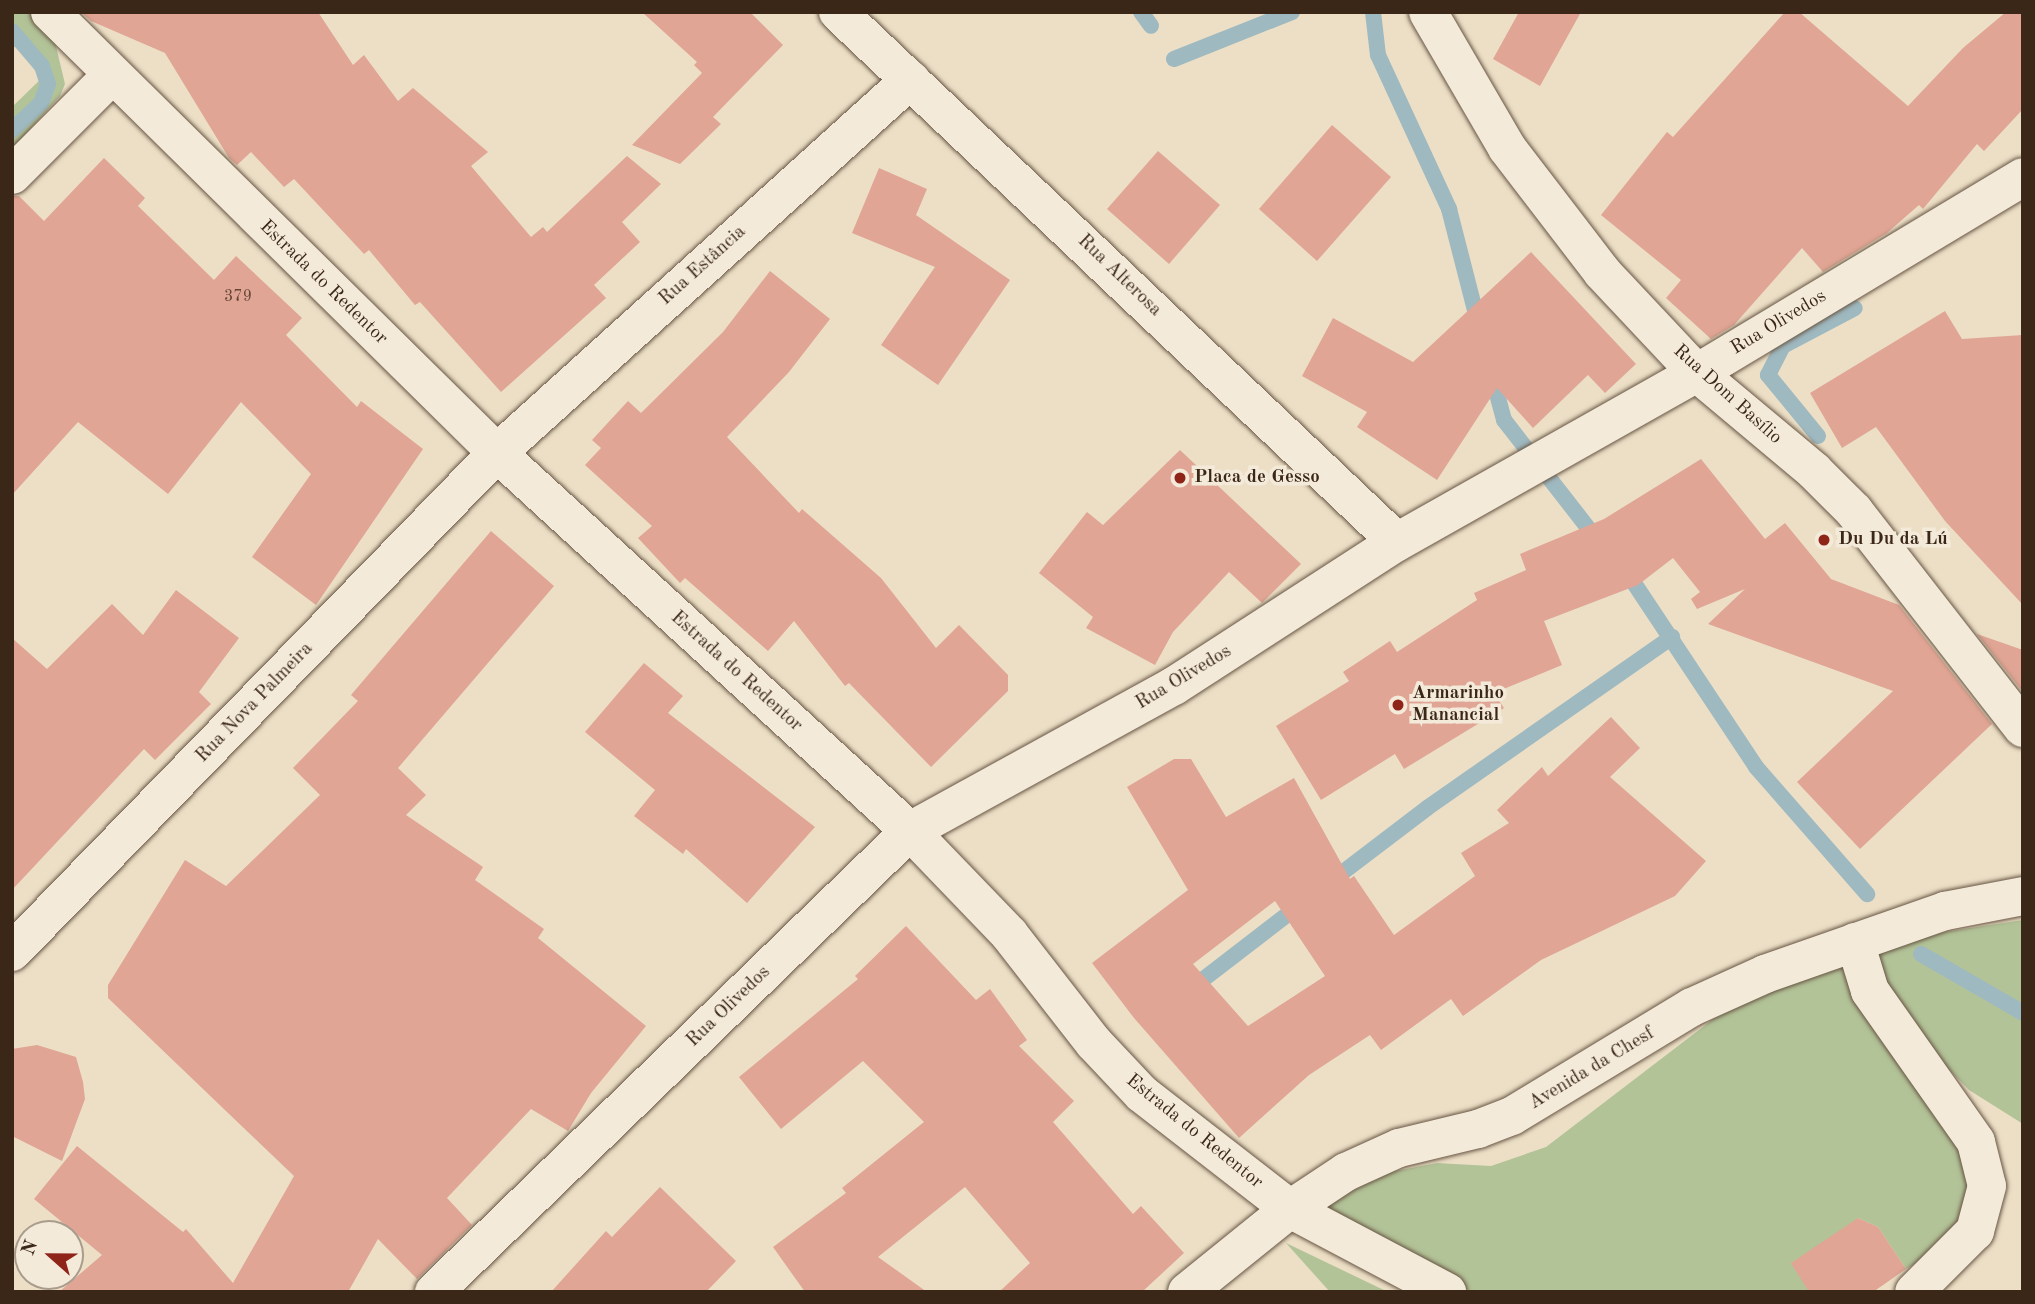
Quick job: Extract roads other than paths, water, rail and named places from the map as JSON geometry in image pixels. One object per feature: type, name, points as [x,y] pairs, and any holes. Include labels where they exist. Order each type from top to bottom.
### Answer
[{"type":"street","name":"Estrada do Redentor","points":[[50,12],[111,76],[497,453],[910,831],[1009,934],[1094,1043],[1142,1094],[1290,1209],[1447,1292]]},
{"type":"street","name":"Rua Alterosa","points":[[838,12],[1397,542]]},
{"type":"street","name":"Rua Dom Basílio","points":[[1427,12],[1507,148],[1602,272],[1697,373],[1814,471],[1854,511],[2023,728]]},
{"type":"street","points":[[12,175],[111,76]]},
{"type":"street","name":"Rua Estância","points":[[497,453],[910,80]]},
{"type":"street","name":"Rua Olivedos","points":[[434,1292],[910,831],[1174,686],[1397,542],[1697,373],[2023,177]]},
{"type":"street","name":"Rua Nova Palmeira","points":[[12,952],[497,453]]},
{"type":"street","name":"Avenida da Chesf","points":[[1186,1292],[1290,1209],[1346,1172],[1399,1148],[1478,1129],[1535,1104],[1692,1007],[1765,974],[1945,911],[2023,896]]},
{"type":"street","points":[[1855,942],[1870,992],[1976,1142],[1987,1186],[1975,1231],[1914,1292]]},
{"type":"waterway","points":[[1141,12],[1151,26]]},
{"type":"waterway","points":[[1174,59],[1292,12]]},
{"type":"waterway","points":[[1373,12],[1378,55],[1449,209],[1479,326]]},
{"type":"waterway","points":[[12,31],[42,66],[48,84],[41,103],[12,130]]},
{"type":"waterway","points":[[1818,436],[1768,375],[1783,346],[1855,308]]},
{"type":"waterway","points":[[1491,372],[1504,420],[1599,542]]},
{"type":"waterway","points":[[1624,568],[1756,767],[1867,894]]},
{"type":"waterway","points":[[1330,882],[1427,808],[1672,637]]},
{"type":"waterway","points":[[1188,991],[1301,904]]},
{"type":"waterway","points":[[1921,954],[2023,1013]]},
{"type":"place","name":"Placa de Gesso","points":[[1180,478]]},
{"type":"place","name":"Du Du da Lú","points":[[1824,540]]},
{"type":"place","name":"Armarinho Manancial","points":[[1398,705]]}]
